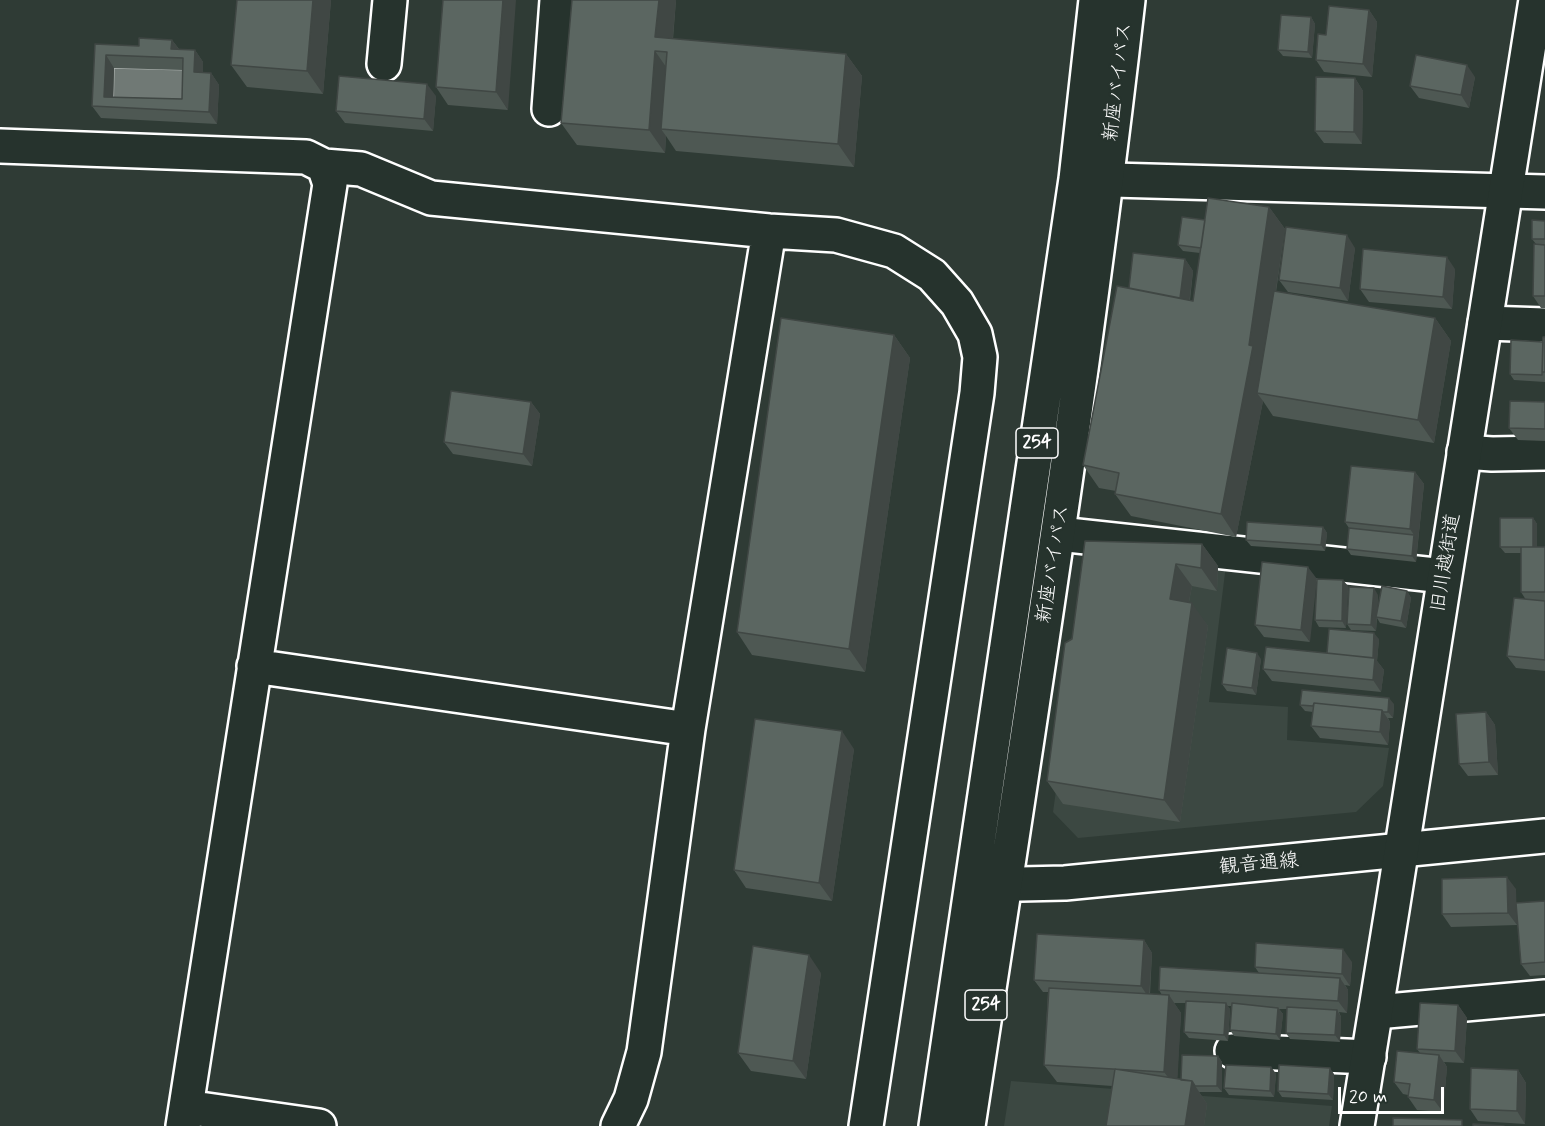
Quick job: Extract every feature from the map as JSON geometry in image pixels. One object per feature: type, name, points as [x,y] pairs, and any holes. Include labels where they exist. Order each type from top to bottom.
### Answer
[{"type":"main road","points":[[384,64],[390,0]]},
{"type":"main road","points":[[549,109],[557,0]]},
{"type":"main road","name":"新座バイパス","points":[[968,1126],[1059,534],[1092,180],[1096,0]]},
{"type":"main road","name":"新座バイパス","points":[[936,1126],[972,885],[1092,180],[1128,0]]},
{"type":"main road","name":"旧川越街道","points":[[1358,1126],[1536,0]]},
{"type":"main road","points":[[0,146],[306,157],[324,166],[362,169],[431,198],[769,231],[836,235],[894,250],[932,275],[957,303],[975,334],[980,357],[977,393],[866,1126]]},
{"type":"main road","points":[[319,1126],[185,1116],[330,184],[324,166]]},
{"type":"main road","points":[[1092,180],[1545,192]]},
{"type":"main road","points":[[618,1126],[631,1100],[644,1052],[688,729],[769,231]]},
{"type":"main road","points":[[1485,322],[1545,325]]},
{"type":"main road","points":[[1464,452],[1545,453]]},
{"type":"main road","points":[[1059,534],[1444,576]]},
{"type":"main road","points":[[254,666],[688,729]]},
{"type":"main road","name":"観音通線","points":[[972,885],[1065,883],[1545,836]]},
{"type":"main road","points":[[1376,1012],[1545,997]]},
{"type":"main road","points":[[1232,1051],[1369,1057]]},
{"type":"shaded area","points":[[114,68],[192,70],[190,111],[113,109]]},
{"type":"shaded area","points":[[1089,557],[1226,565],[1209,702],[1288,707],[1287,740],[1389,748],[1383,786],[1356,812],[1078,838],[1053,812]]},
{"type":"shaded area","points":[[1011,1081],[1332,1106],[1329,1126],[1004,1126]]},
{"type":"building","points":[[237,0],[313,0],[307,71],[231,65]]},
{"type":"building","points":[[443,0],[503,0],[496,92],[436,87]]},
{"type":"building","points":[[572,0],[659,0],[655,37],[846,54],[838,144],[661,129],[667,52],[655,51],[649,130],[561,123]]},
{"type":"building","points":[[1329,6],[1369,10],[1363,64],[1316,60],[1318,34],[1326,35]]},
{"type":"building","points":[[1281,15],[1311,17],[1308,52],[1278,50]]},
{"type":"building","points":[[139,38],[172,40],[171,49],[195,50],[194,72],[211,73],[209,112],[92,106],[95,44],[139,46]],"holes":[[[106,55],[183,58],[182,99],[104,97]]]},
{"type":"building","points":[[1416,55],[1467,65],[1461,95],[1410,86]]},
{"type":"building","points":[[339,76],[427,84],[424,119],[336,111]]},
{"type":"building","points":[[1316,77],[1355,78],[1354,132],[1315,131]]},
{"type":"building","points":[[1208,198],[1269,207],[1249,345],[1253,346],[1221,514],[1115,494],[1119,473],[1083,465],[1117,286],[1193,301]]},
{"type":"building","points":[[1182,217],[1205,220],[1201,248],[1178,245]]},
{"type":"building","points":[[1532,220],[1545,221],[1545,239],[1532,239]]},
{"type":"building","points":[[1286,227],[1347,235],[1340,288],[1279,280]]},
{"type":"building","points":[[1534,244],[1545,245],[1545,296],[1533,296]]},
{"type":"building","points":[[1363,249],[1447,257],[1443,297],[1360,289]]},
{"type":"building","points":[[1133,253],[1185,259],[1180,298],[1129,288]]},
{"type":"building","points":[[1274,291],[1435,318],[1418,420],[1257,393]]},
{"type":"building","points":[[781,318],[894,335],[849,649],[737,632]]},
{"type":"building","points":[[1543,337],[1545,337],[1545,372],[1542,372]]},
{"type":"building","points":[[1511,340],[1543,342],[1542,375],[1510,374]]},
{"type":"building","points":[[451,391],[531,402],[523,454],[444,442]]},
{"type":"building","points":[[1510,401],[1545,402],[1545,429],[1509,428]]},
{"type":"building","points":[[1351,466],[1415,472],[1410,529],[1345,522]]},
{"type":"building","points":[[1500,518],[1533,518],[1533,547],[1500,547]]},
{"type":"building","points":[[1247,522],[1323,527],[1321,545],[1246,540]]},
{"type":"building","points":[[1349,528],[1414,535],[1412,556],[1347,549]]},
{"type":"building","points":[[1085,541],[1202,544],[1201,568],[1176,564],[1170,599],[1192,603],[1164,800],[1047,781],[1065,643],[1072,639]]},
{"type":"building","points":[[1521,547],[1545,547],[1545,592],[1521,592]]},
{"type":"building","points":[[1262,562],[1308,567],[1301,630],[1255,625]]},
{"type":"building","points":[[1317,579],[1343,580],[1342,621],[1315,620]]},
{"type":"building","points":[[1382,586],[1407,591],[1401,621],[1376,617]]},
{"type":"building","points":[[1349,587],[1374,588],[1371,625],[1347,624]]},
{"type":"building","points":[[1514,598],[1545,601],[1545,660],[1507,656]]},
{"type":"building","points":[[1329,629],[1374,633],[1373,658],[1327,653]]},
{"type":"building","points":[[1266,647],[1375,658],[1373,680],[1263,669]]},
{"type":"building","points":[[1227,648],[1257,653],[1252,688],[1222,684]]},
{"type":"building","points":[[1302,690],[1389,698],[1388,712],[1314,703],[1313,706],[1300,705]]},
{"type":"building","points":[[1314,703],[1382,710],[1380,732],[1311,726]]},
{"type":"building","points":[[1486,712],[1489,762],[1459,764],[1456,714]]},
{"type":"building","points":[[755,719],[842,731],[819,883],[734,870]]},
{"type":"building","points":[[1507,877],[1508,913],[1442,914],[1442,879]]},
{"type":"building","points":[[1545,901],[1545,962],[1521,964],[1516,903]]},
{"type":"building","points":[[1037,934],[1144,940],[1141,986],[1034,980]]},
{"type":"building","points":[[1256,943],[1343,949],[1342,974],[1255,967]]},
{"type":"building","points":[[753,946],[809,955],[793,1061],[738,1053]]},
{"type":"building","points":[[1160,967],[1340,978],[1338,1001],[1159,990]]},
{"type":"building","points":[[1049,988],[1169,995],[1164,1072],[1044,1065]]},
{"type":"building","points":[[1186,1001],[1226,1003],[1224,1035],[1184,1032]]},
{"type":"building","points":[[1232,1003],[1278,1008],[1276,1034],[1230,1030]]},
{"type":"building","points":[[1420,1003],[1458,1005],[1455,1051],[1417,1049]]},
{"type":"building","points":[[1287,1007],[1337,1010],[1335,1035],[1286,1033]]},
{"type":"building","points":[[1397,1051],[1439,1055],[1434,1100],[1408,1097],[1410,1084],[1394,1082]]},
{"type":"building","points":[[1182,1055],[1218,1056],[1217,1086],[1195,1086],[1192,1081],[1181,1080]]},
{"type":"building","points":[[1226,1065],[1271,1067],[1270,1091],[1224,1088]]},
{"type":"building","points":[[1279,1065],[1330,1068],[1328,1094],[1278,1091]]},
{"type":"building","points":[[1471,1068],[1518,1070],[1517,1111],[1470,1109]]},
{"type":"building","points":[[1115,1069],[1192,1081],[1185,1126],[1106,1126]]},
{"type":"building","points":[[1393,1118],[1462,1120],[1462,1126],[1393,1126]]},
{"type":"building","points":[[1473,1124],[1504,1126],[1473,1126]]}]
